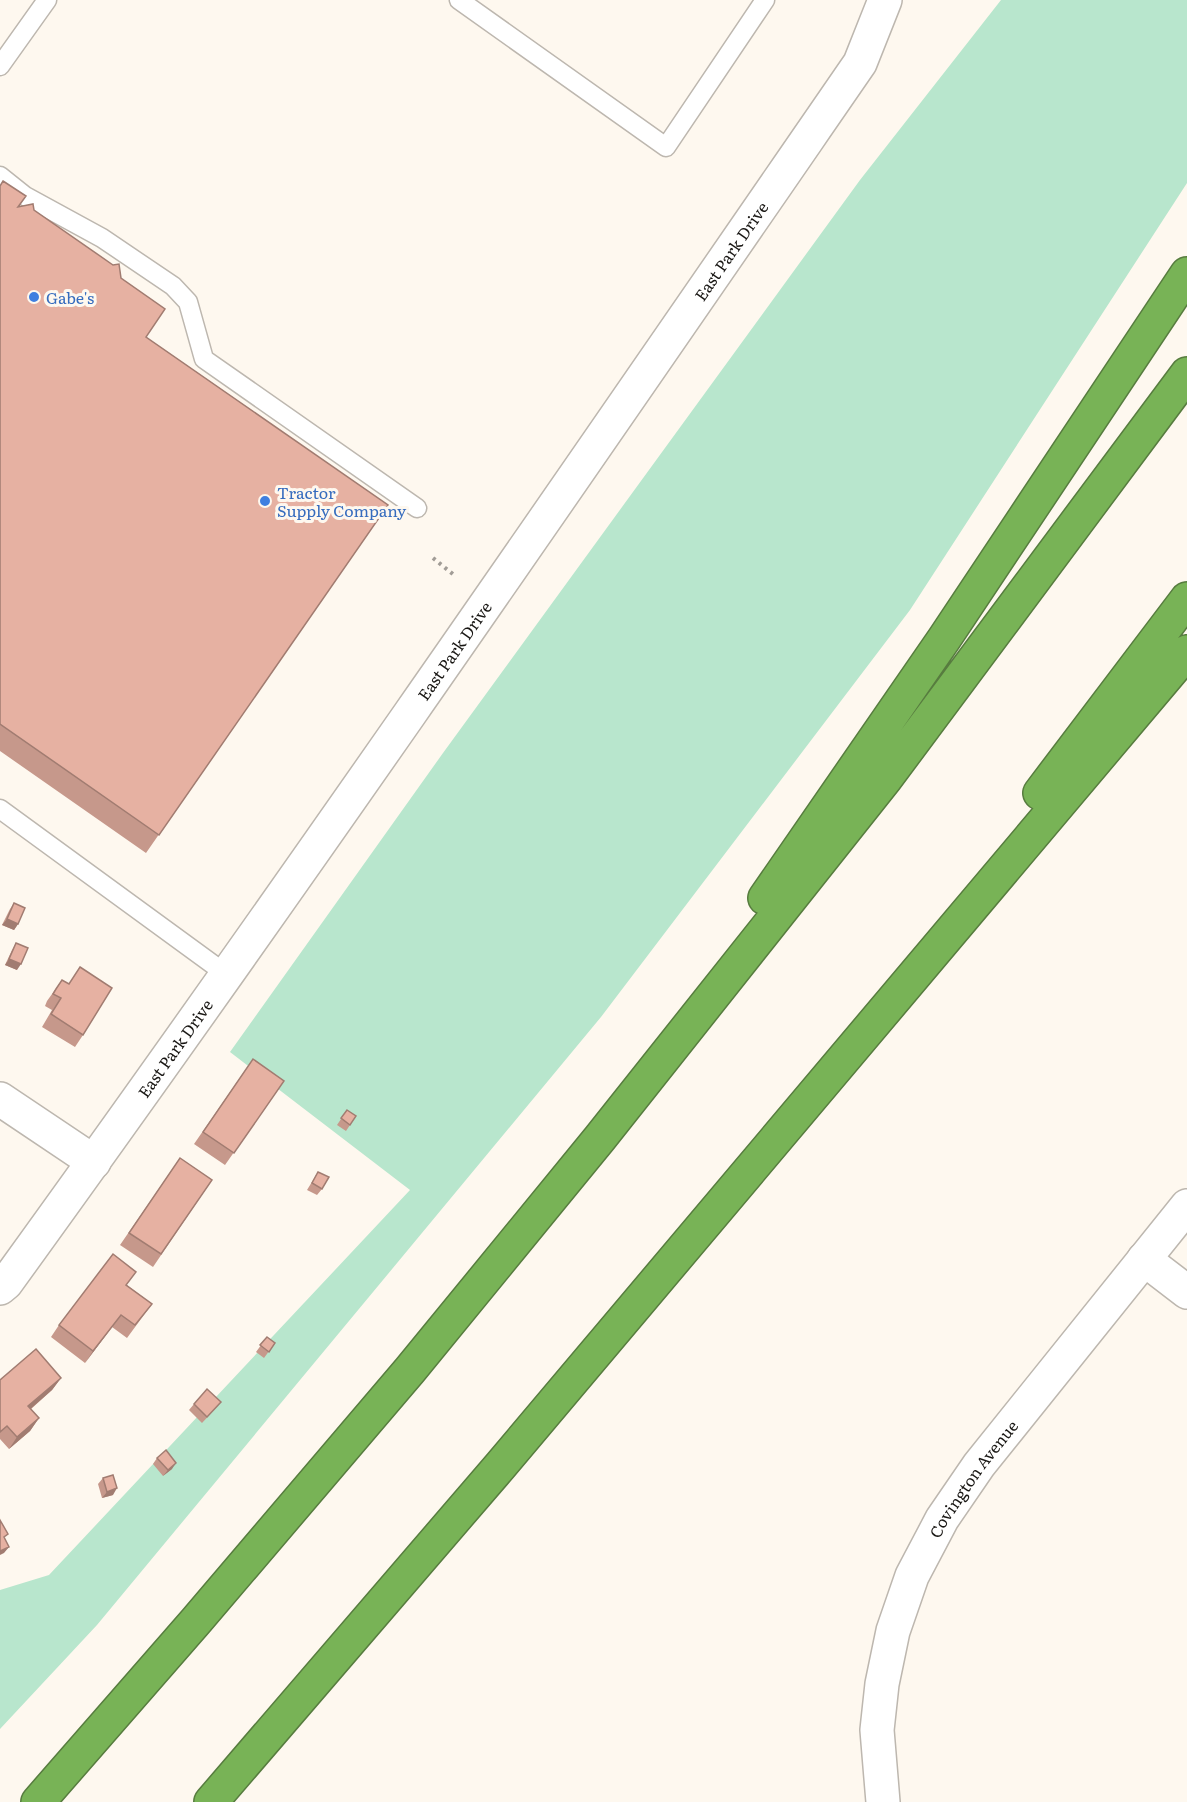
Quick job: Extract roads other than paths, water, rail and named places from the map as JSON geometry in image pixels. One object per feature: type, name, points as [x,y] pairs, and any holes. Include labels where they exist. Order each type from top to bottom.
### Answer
[{"type":"highway","points":[[600,1138],[944,639],[1187,274]]},
{"type":"highway","points":[[38,1802],[394,1388],[600,1138],[886,778],[1187,374]]},
{"type":"highway","points":[[698,1229],[984,867],[1187,599]]},
{"type":"highway","points":[[211,1802],[501,1465],[1187,652]]},
{"type":"street","name":"East Park Drive","points":[[0,1288],[6,1283],[94,1162],[226,974],[508,572],[860,63],[885,0]]},
{"type":"street","points":[[0,1099],[94,1162]]},
{"type":"street","name":"Covington Avenue","points":[[883,1802],[878,1730],[882,1684],[893,1630],[912,1576],[942,1519],[979,1465],[1187,1206]]},
{"type":"street","points":[[1144,1259],[1187,1292]]},
{"type":"lane","points":[[0,66],[47,0]]},
{"type":"lane","points":[[459,0],[666,147],[765,0]]},
{"type":"lane","points":[[0,176],[25,196],[102,238],[173,286],[188,302],[204,359],[417,508]]},
{"type":"lane","points":[[0,809],[226,974]]},
{"type":"place","name":"Gabe's","points":[[34,297]]},
{"type":"place","name":"Tractor Supply Company","points":[[265,501]]}]
